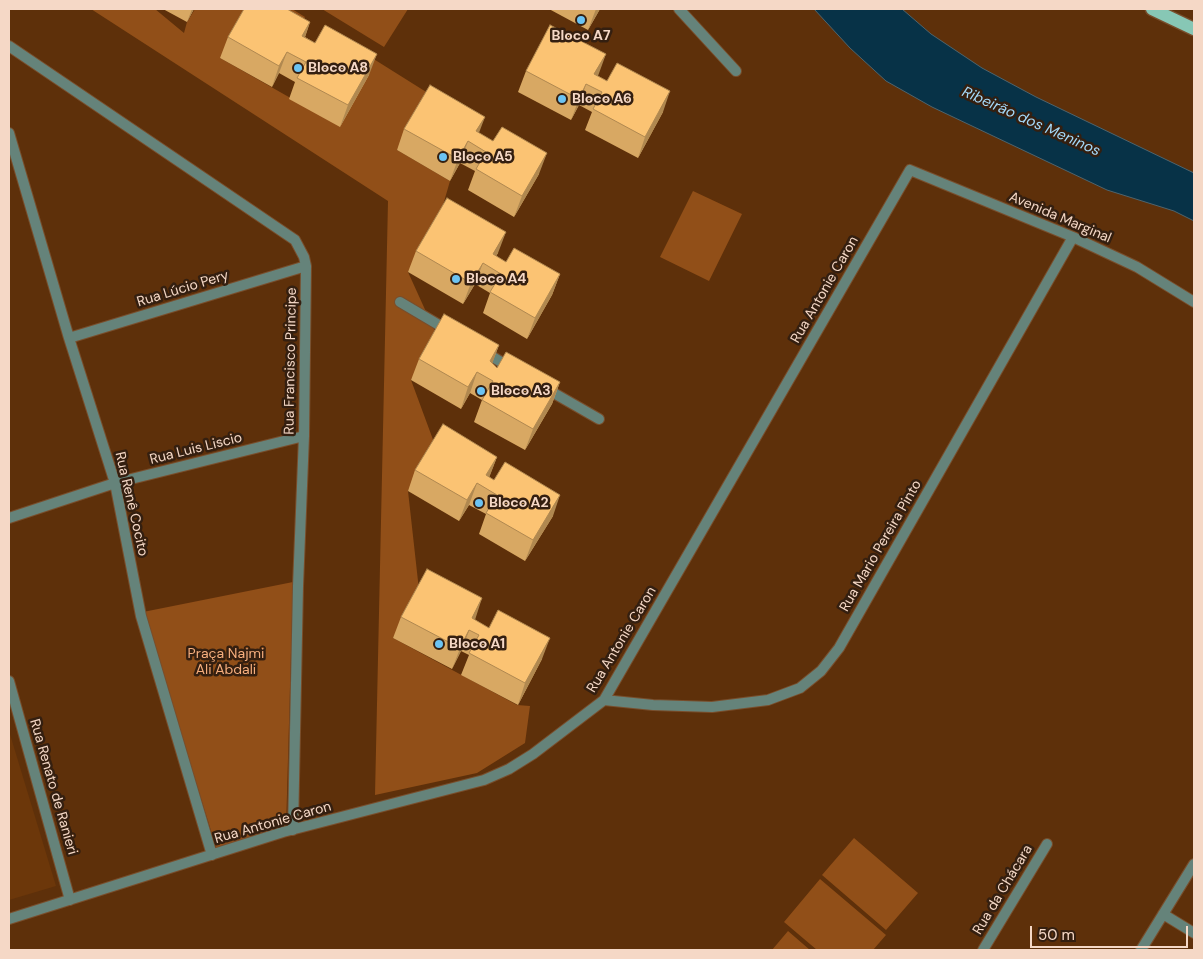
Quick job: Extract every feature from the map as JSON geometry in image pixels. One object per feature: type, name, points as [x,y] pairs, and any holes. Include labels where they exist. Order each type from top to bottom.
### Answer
[{"type":"main road","points":[[1152,9],[1194,29]]},
{"type":"street","points":[[679,9],[736,71]]},
{"type":"street","name":"Rua Francisco Principe","points":[[9,46],[295,240],[304,257],[306,266],[304,436],[298,586],[293,830]]},
{"type":"street","name":"Rua Renê Cocito","points":[[9,133],[69,338],[115,483],[141,616],[212,855]]},
{"type":"street","name":"Avenida Marginal","points":[[910,170],[1073,237],[1137,267],[1194,302]]},
{"type":"street","name":"Rua Antonie Caron","points":[[9,919],[293,830],[484,780],[509,769],[533,754],[604,700],[910,170]]},
{"type":"street","name":"Rua Mario Pereira Pinto","points":[[604,700],[653,706],[712,707],[768,700],[800,688],[821,671],[844,640],[1073,237]]},
{"type":"street","name":"Rua Lúcio Pery","points":[[69,338],[306,266]]},
{"type":"street","points":[[400,302],[458,336]]},
{"type":"street","points":[[475,346],[516,370]]},
{"type":"street","points":[[533,380],[599,420]]},
{"type":"street","name":"Rua Luis Liscio","points":[[9,518],[115,483],[304,436]]},
{"type":"street","name":"Rua Renato de Ranieri","points":[[9,681],[70,900]]},
{"type":"street","name":"Rua da Chácara","points":[[983,950],[1047,844]]},
{"type":"street","points":[[1141,950],[1194,864]]},
{"type":"street","points":[[1163,914],[1194,933]]},
{"type":"shaded area","points":[[9,731],[56,886],[9,900]]},
{"type":"green space","points":[[91,9],[155,9],[184,33],[187,22],[195,9],[292,9],[305,17],[292,37],[220,58],[340,126],[337,36],[431,95],[397,150],[450,181],[439,219],[408,272],[437,336],[411,380],[435,445],[408,491],[419,590],[393,638],[517,705],[530,706],[525,743],[477,773],[375,795],[388,201]]},
{"type":"green space","points":[[322,9],[408,9],[384,47]]},
{"type":"green space","points":[[693,191],[742,214],[709,281],[660,257]]},
{"type":"green space","name":"Praça Najmi Ali Abdali","points":[[293,582],[286,829],[217,850],[143,612]]},
{"type":"green space","points":[[854,838],[918,893],[886,930],[822,875]]},
{"type":"green space","points":[[820,879],[886,935],[873,950],[817,950],[784,922]]},
{"type":"green space","points":[[788,931],[810,950],[772,950]]},
{"type":"water","name":"Ribeirão dos Meninos","points":[[814,9],[902,9],[931,34],[982,68],[1036,97],[1194,173],[1194,221],[1174,211],[1107,190],[932,107],[886,81],[850,48]]},
{"type":"building","points":[[244,9],[287,9],[310,22],[302,36],[315,43],[325,25],[377,54],[348,105],[297,78],[306,62],[287,52],[279,66],[228,37]]},
{"type":"building","points":[[550,25],[606,54],[594,74],[607,81],[617,63],[670,91],[645,137],[593,109],[602,92],[586,84],[579,99],[526,71]]},
{"type":"building","points":[[430,85],[485,117],[476,131],[493,141],[502,127],[547,153],[522,196],[476,169],[486,152],[468,141],[458,159],[404,129]]},
{"type":"building","points":[[447,198],[506,232],[493,254],[506,262],[514,248],[560,274],[535,318],[490,292],[501,274],[483,263],[471,283],[416,251]]},
{"type":"building","points":[[444,314],[499,345],[490,361],[497,368],[506,352],[560,382],[533,429],[482,400],[493,381],[477,372],[468,387],[419,359]]},
{"type":"building","points":[[443,424],[497,457],[486,475],[494,480],[505,462],[560,495],[533,540],[486,513],[497,495],[477,483],[467,500],[415,470]]},
{"type":"building","points":[[427,569],[482,598],[472,618],[489,628],[498,610],[550,638],[525,683],[469,653],[479,635],[469,630],[460,648],[401,617]]},
{"type":"place","name":"Bloco A7","points":[[581,20]]},
{"type":"place","name":"Bloco A8","points":[[298,68]]},
{"type":"place","name":"Bloco A6","points":[[562,99]]},
{"type":"place","name":"Bloco A5","points":[[443,157]]},
{"type":"place","name":"Bloco A4","points":[[456,279]]},
{"type":"place","name":"Bloco A3","points":[[481,391]]},
{"type":"place","name":"Bloco A2","points":[[479,503]]},
{"type":"place","name":"Bloco A1","points":[[439,644]]}]
